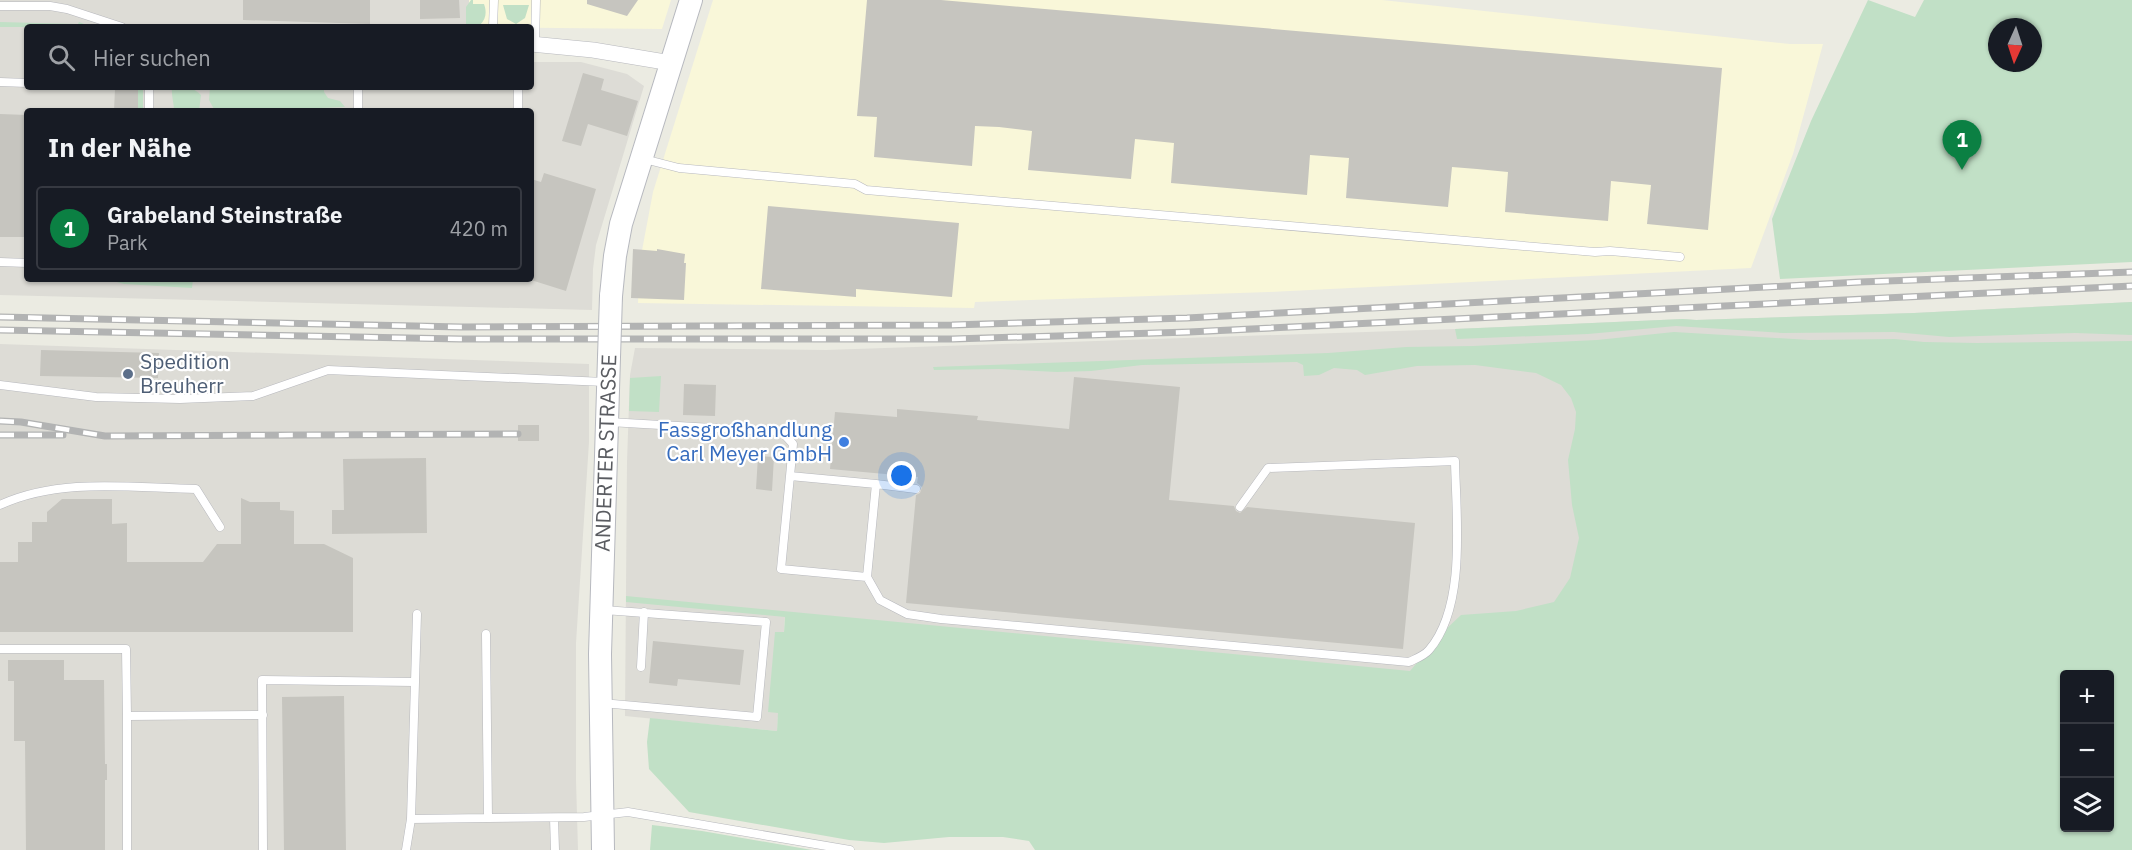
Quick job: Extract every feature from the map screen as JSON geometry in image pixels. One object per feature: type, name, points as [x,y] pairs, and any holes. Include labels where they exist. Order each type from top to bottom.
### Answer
[{"type":"main road","name":"ANDERTER STRASSE","points":[[603,850],[601,610],[606,422],[611,296],[615,256],[621,224],[691,0]]},
{"type":"street","points":[[534,44],[602,51],[671,63]]},
{"type":"lane","points":[[493,24],[494,0]]},
{"type":"lane","points":[[534,29],[536,0]]},
{"type":"lane","points":[[0,6],[50,6],[113,24]]},
{"type":"lane","points":[[0,82],[24,83]]},
{"type":"lane","points":[[149,90],[149,108]]},
{"type":"lane","points":[[358,90],[358,108]]},
{"type":"lane","points":[[518,90],[518,108]]},
{"type":"lane","points":[[641,158],[679,168],[855,184],[866,190],[1595,252],[1610,251],[1680,257]]},
{"type":"lane","points":[[0,262],[24,263]]},
{"type":"lane","points":[[0,385],[96,397],[180,399],[253,396],[328,370],[608,382]]},
{"type":"lane","points":[[606,422],[782,432],[793,444],[781,569],[867,577]]},
{"type":"lane","points":[[876,484],[867,577],[880,600],[907,614],[1409,662],[1427,652],[1438,636],[1450,609],[1456,579],[1455,461],[1269,468],[1240,507]]},
{"type":"lane","points":[[790,476],[916,489]]},
{"type":"lane","points":[[0,506],[51,489],[76,487],[196,489],[220,527]]},
{"type":"lane","points":[[600,703],[757,717],[766,622],[601,610]]},
{"type":"lane","points":[[641,667],[644,612]]},
{"type":"lane","points":[[406,850],[411,819],[417,614]]},
{"type":"lane","points":[[486,634],[488,818]]},
{"type":"lane","points":[[0,650],[126,649],[127,850]]},
{"type":"lane","points":[[263,850],[262,680],[414,682]]},
{"type":"lane","points":[[127,716],[263,715]]},
{"type":"lane","points":[[411,819],[554,818],[628,812],[850,850]]},
{"type":"lane","points":[[554,818],[555,850]]},
{"type":"shaded area","points":[[0,0],[469,0],[469,24],[24,24],[24,90],[534,90],[534,62],[581,62],[627,74],[644,86],[596,245],[592,310],[0,295]]},
{"type":"shaded area","points":[[469,0],[671,0],[662,29],[534,28],[534,24],[469,24]]},
{"type":"shaded area","points":[[713,0],[1382,0],[1790,44],[1823,44],[1793,154],[1751,268],[1269,292],[975,302],[974,308],[638,303],[640,261],[653,192]]},
{"type":"shaded area","points":[[2132,302],[2132,395],[1581,687],[785,616],[777,731],[625,716],[627,462],[630,375],[635,348],[826,350],[1683,319],[1914,313]]},
{"type":"shaded area","points":[[0,344],[589,364],[589,442],[576,643],[578,850],[0,850]]},
{"type":"green space","points":[[471,0],[473,4],[484,4],[485,15],[481,24],[466,24],[466,7]]},
{"type":"green space","points":[[1868,0],[1915,17],[1924,0],[2132,0],[2132,262],[1780,279],[1772,219],[1811,121]]},
{"type":"green space","points":[[503,5],[529,5],[525,18],[516,24],[507,19]]},
{"type":"green space","points":[[0,22],[78,24],[24,24],[24,27],[0,27]]},
{"type":"green space","points":[[138,90],[143,90],[143,108],[138,108]]},
{"type":"green space","points":[[172,90],[198,92],[201,95],[199,108],[174,108]]},
{"type":"green space","points":[[210,90],[324,90],[328,98],[340,101],[345,107],[213,108],[209,100]]},
{"type":"green space","points":[[117,282],[193,282],[192,288]]},
{"type":"green space","points":[[2132,302],[2132,335],[2075,333],[1949,337],[1894,332],[1783,333],[1676,326],[1588,334],[1457,339],[1455,329],[1683,319],[1914,313]]},
{"type":"green space","points":[[1674,332],[1810,340],[1895,339],[1977,343],[2132,341],[2132,850],[1035,850],[1029,841],[1003,837],[949,837],[884,843],[849,840],[689,812],[649,769],[647,742],[650,718],[777,731],[778,713],[768,712],[775,632],[784,632],[785,617],[626,602],[626,596],[1410,671],[1443,632],[1461,615],[1516,611],[1554,602],[1570,578],[1579,538],[1572,505],[1568,460],[1575,429],[1576,412],[1571,398],[1561,385],[1536,373],[1475,365],[1417,366],[1365,375],[1357,370],[1334,368],[1319,375],[1304,376],[1303,365],[1297,362],[1142,365],[1057,372],[999,369],[934,370],[933,367],[1597,340]]},
{"type":"green space","points":[[661,376],[659,412],[629,411],[630,378]]},
{"type":"green space","points":[[652,825],[702,831],[812,850],[650,850]]},
{"type":"building","points":[[243,0],[370,0],[370,24],[243,20]]},
{"type":"building","points":[[420,0],[459,0],[460,18],[420,19]]},
{"type":"building","points":[[587,0],[638,0],[627,16],[587,4]]},
{"type":"building","points":[[867,0],[941,0],[1722,68],[1708,230],[1647,224],[1651,185],[1611,181],[1608,221],[1505,212],[1508,172],[1477,169],[1452,167],[1448,207],[1346,198],[1349,158],[1310,155],[1307,195],[1171,183],[1174,143],[1135,139],[1131,179],[1028,170],[1032,131],[999,127],[975,126],[972,166],[874,157],[877,117],[857,116]]},
{"type":"building","points":[[583,73],[604,79],[601,90],[638,101],[627,136],[588,124],[581,146],[562,141]]},
{"type":"building","points":[[115,90],[138,90],[138,108],[114,108]]},
{"type":"building","points":[[0,114],[24,115],[24,237],[0,237]]},
{"type":"building","points":[[544,173],[596,189],[566,291],[534,281],[534,180],[541,182]]},
{"type":"building","points":[[768,206],[959,223],[952,297],[856,289],[856,297],[761,289]]},
{"type":"building","points":[[633,249],[657,251],[657,249],[685,254],[684,300],[631,298]]},
{"type":"building","points":[[41,350],[159,353],[158,378],[40,376]]},
{"type":"building","points":[[1074,377],[1180,387],[1169,500],[1234,506],[1240,513],[1247,507],[1415,523],[1403,649],[906,603],[916,495],[920,493],[922,487],[917,483],[918,477],[830,469],[835,412],[897,417],[897,409],[978,416],[977,420],[1069,429]]},
{"type":"building","points":[[684,384],[716,385],[715,416],[683,415]]},
{"type":"building","points":[[518,425],[539,425],[539,441],[518,441]]},
{"type":"building","points":[[758,456],[774,457],[772,491],[756,489]]},
{"type":"building","points":[[426,458],[427,533],[332,534],[332,510],[344,510],[343,459]]},
{"type":"building","points":[[241,498],[250,502],[280,502],[280,510],[294,511],[294,544],[324,544],[353,558],[353,632],[0,632],[0,562],[18,562],[18,542],[32,542],[32,522],[47,522],[47,512],[62,499],[112,499],[112,524],[127,523],[127,562],[203,562],[217,544],[241,544]]},
{"type":"building","points":[[653,641],[744,650],[740,685],[678,679],[677,686],[649,683]]},
{"type":"building","points":[[8,660],[64,660],[64,680],[104,680],[105,764],[107,764],[105,850],[26,850],[25,741],[14,741],[14,681],[8,681]]},
{"type":"building","points":[[344,696],[346,850],[284,850],[282,697]]},
{"type":"railway","points":[[0,317],[461,327],[952,325],[1187,318],[1860,282],[2132,272]]},
{"type":"railway","points":[[0,330],[460,339],[953,339],[1189,332],[2132,286]]},
{"type":"railway","points":[[0,421],[21,422],[105,436],[518,434]]},
{"type":"railway","points":[[0,435],[63,435]]},
{"type":"place","name":"Grabeland Steinstraße","points":[[1962,170]]},
{"type":"place","name":"Spedition Breuherr","points":[[128,374]]},
{"type":"place","name":"Fassgroßhandlung Carl Meyer GmbH","points":[[844,442]]}]
